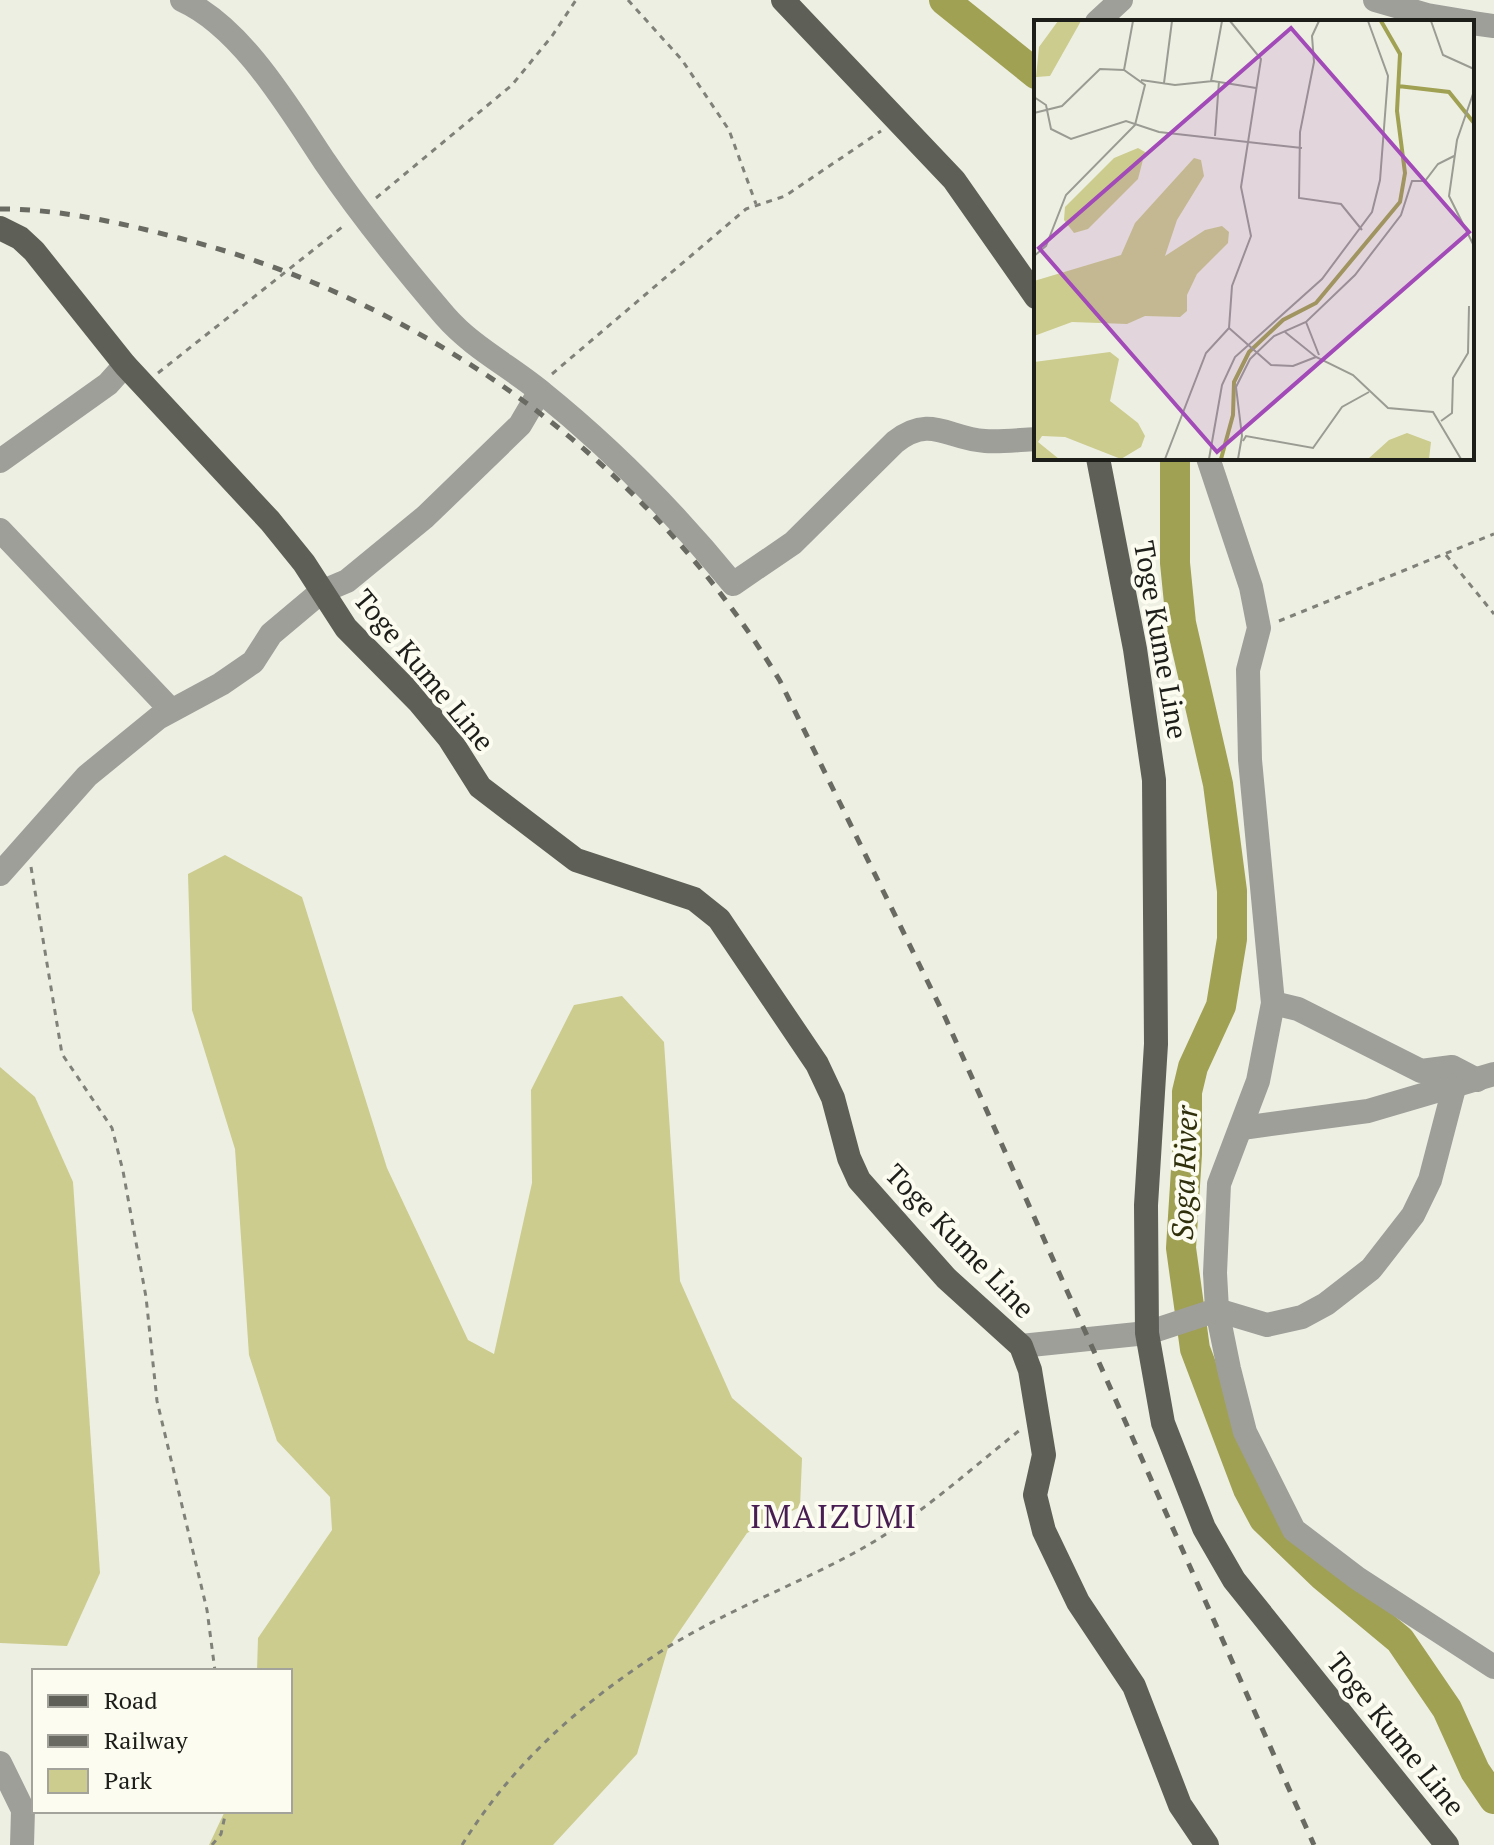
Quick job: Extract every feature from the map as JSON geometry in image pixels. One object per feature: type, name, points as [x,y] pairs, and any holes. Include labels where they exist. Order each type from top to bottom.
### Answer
[{"type":"main road","points":[[783,0],[954,180],[1034,294]]},
{"type":"main road","name":"Toge Kume Line","points":[[0,228],[20,238],[34,251],[125,365],[270,521],[304,563],[346,628],[449,738],[480,787],[576,860],[694,899],[719,919],[817,1064],[833,1098],[849,1158],[859,1180],[957,1289],[1021,1346],[1030,1370],[1044,1455],[1035,1495],[1044,1531],[1078,1602],[1134,1686],[1180,1805],[1207,1845]]},
{"type":"main road","name":"Toge Kume Line","points":[[1098,460],[1135,649],[1154,780],[1156,1044],[1146,1205],[1147,1333],[1163,1423],[1204,1528],[1234,1580],[1447,1845]]},
{"type":"street","points":[[182,0],[204,10],[289,106],[362,211],[467,340],[540,391],[629,467],[733,584],[793,543],[895,442],[914,430],[930,428],[985,441],[1034,439]]},
{"type":"street","points":[[1099,20],[1121,0]]},
{"type":"street","points":[[1375,0],[1458,20]]},
{"type":"street","points":[[1474,23],[1494,26]]},
{"type":"street","points":[[0,461],[108,384],[125,365]]},
{"type":"street","points":[[0,874],[87,776],[171,710],[221,684],[253,662],[271,634],[321,592],[347,581],[425,517],[520,425],[540,391]]},
{"type":"street","points":[[1209,460],[1251,587],[1259,628],[1248,670],[1250,760],[1273,1003],[1258,1081],[1219,1184],[1215,1273],[1217,1310],[1245,1432],[1294,1530],[1357,1578],[1494,1667]]},
{"type":"street","points":[[0,530],[171,710]]},
{"type":"street","points":[[1273,1003],[1298,1009],[1421,1071],[1452,1067],[1475,1080]]},
{"type":"street","points":[[1021,1346],[1147,1333],[1217,1310],[1267,1325],[1302,1317],[1326,1304],[1371,1269],[1413,1215],[1475,1080]]},
{"type":"street","points":[[1242,1128],[1368,1111],[1475,1080]]},
{"type":"street","points":[[0,1763],[23,1810],[22,1845]]},
{"type":"path","points":[[146,389],[154,376],[362,211],[512,85],[576,0]]},
{"type":"path","points":[[628,0],[682,60],[729,130],[756,204]]},
{"type":"path","points":[[540,391],[556,369],[708,239],[756,204],[785,196],[897,119]]},
{"type":"path","points":[[1259,628],[1494,534]]},
{"type":"path","points":[[1446,555],[1494,614]]},
{"type":"path","points":[[27,844],[62,1054],[112,1128],[123,1171],[146,1297],[157,1401],[207,1610],[215,1669]]},
{"type":"path","points":[[462,1845],[492,1797],[524,1760],[585,1707],[661,1652],[855,1553],[925,1505],[1038,1417]]},
{"type":"path","points":[[212,1845],[221,1834],[226,1813]]},
{"type":"green space","points":[[225,855],[302,897],[387,1168],[468,1340],[494,1354],[532,1183],[531,1090],[574,1005],[622,996],[664,1042],[680,1281],[732,1398],[802,1458],[800,1507],[747,1533],[668,1648],[637,1754],[553,1845],[209,1845],[224,1813],[292,1813],[292,1669],[257,1669],[258,1638],[332,1530],[330,1497],[277,1441],[249,1355],[235,1149],[192,1010],[188,874]]},
{"type":"green space","points":[[0,1067],[35,1097],[73,1182],[100,1573],[67,1646],[0,1643]]},
{"type":"waterway","name":"Soga River","points":[[944,0],[1034,72]]},
{"type":"waterway","name":"Soga River","points":[[1175,460],[1175,563],[1181,623],[1218,784],[1232,891],[1232,939],[1221,1006],[1193,1067],[1187,1092],[1181,1248],[1195,1349],[1248,1489],[1264,1519],[1323,1576],[1400,1640],[1447,1709],[1475,1771],[1494,1799]]},
{"type":"railway","points":[[0,209],[46,211],[113,222],[271,266],[359,303],[443,348],[523,401],[597,461],[665,528],[726,601],[780,681],[945,1017],[1314,1845]]},
{"type":"district","name":"IMAIZUMI","points":[[834,1517]]}]
